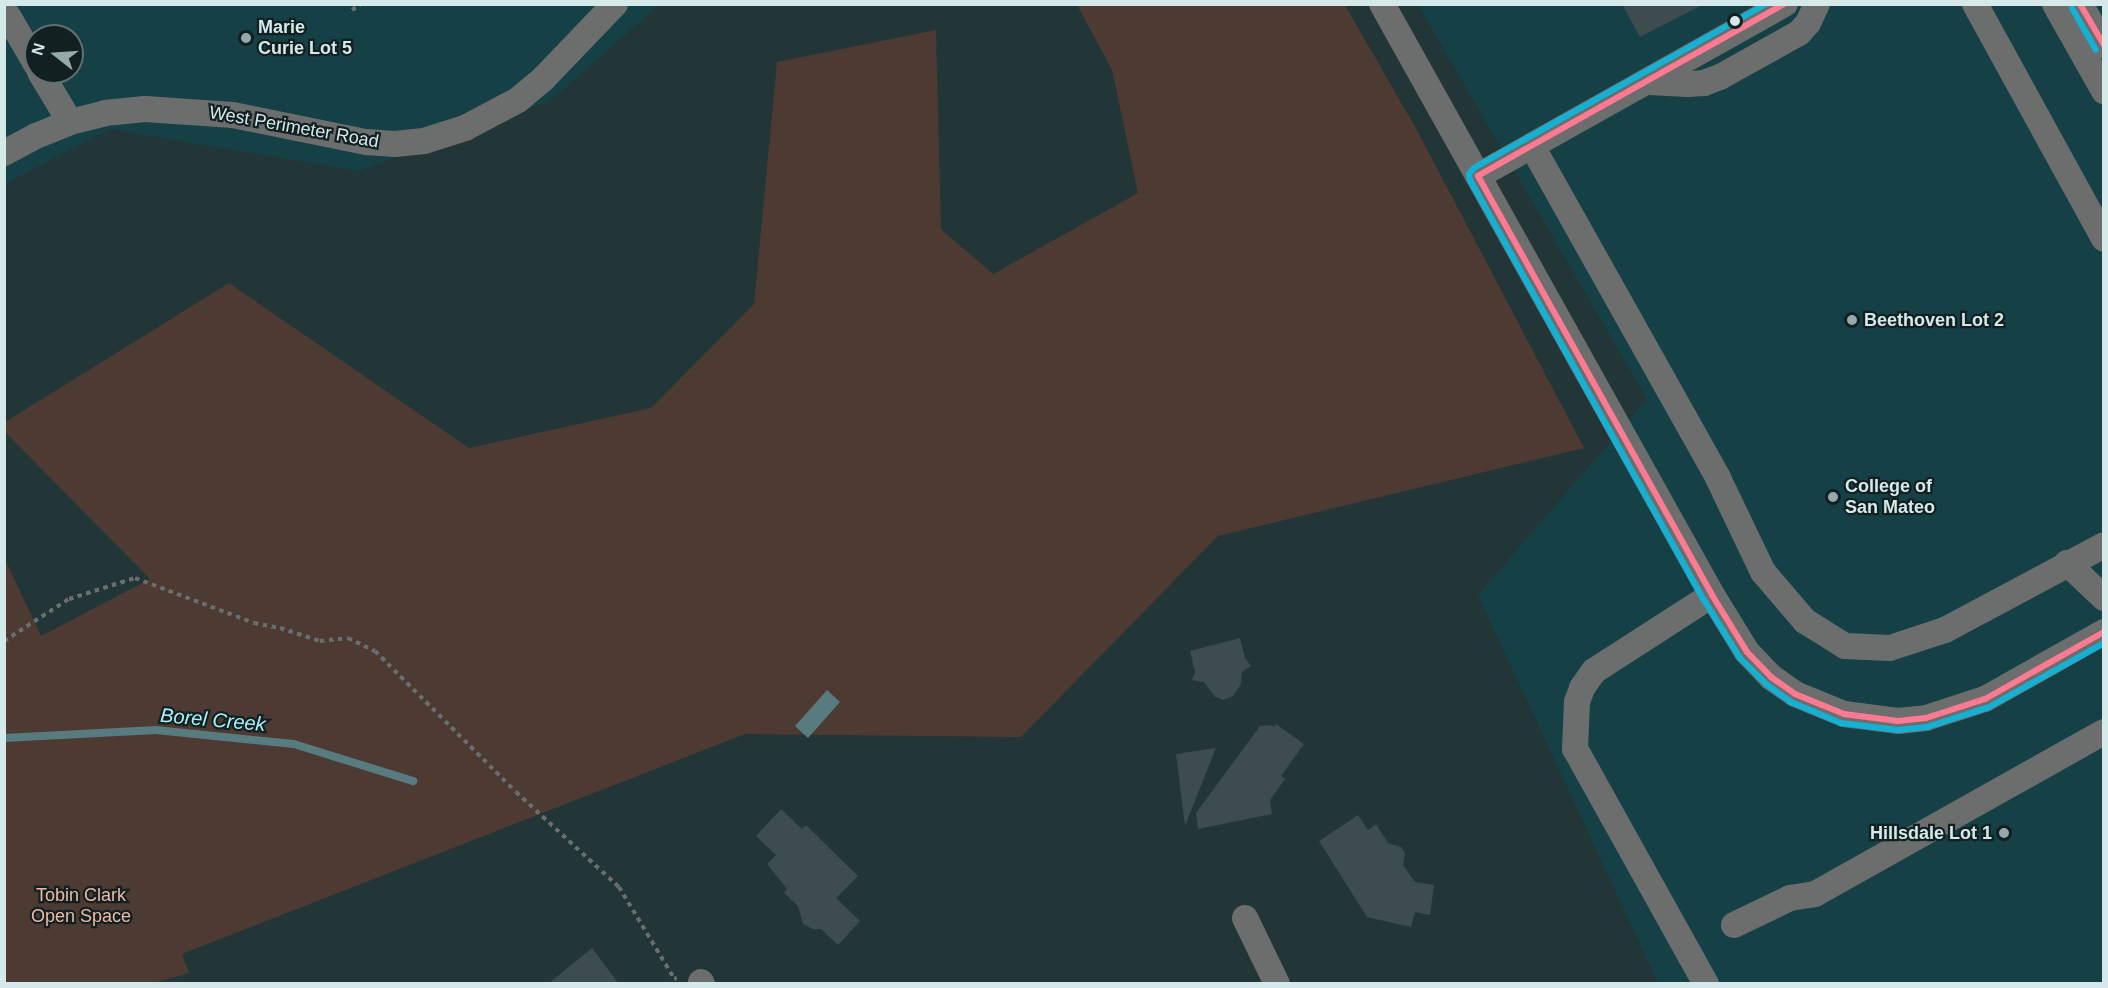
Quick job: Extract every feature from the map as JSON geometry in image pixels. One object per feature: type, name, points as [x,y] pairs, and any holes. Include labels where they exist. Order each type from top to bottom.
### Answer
[{"type":"street","name":"West Perimeter Road","points":[[4,153],[70,122],[105,112],[145,109],[190,110],[269,122],[357,141],[395,144],[424,141],[465,128],[518,100],[543,79],[615,4]]},
{"type":"street","points":[[1382,4],[1712,595],[1747,651],[1771,677],[1795,694],[1819,706],[1873,719],[1898,721],[1954,711],[1985,699],[2103,632]]},
{"type":"street","points":[[1478,176],[1785,4]]},
{"type":"street","points":[[1649,82],[1704,83],[1720,77],[1799,33],[1808,23],[1817,4]]},
{"type":"street","points":[[1975,4],[2103,239]]},
{"type":"street","points":[[2055,4],[2103,91]]},
{"type":"street","points":[[2080,4],[2103,46]]},
{"type":"street","points":[[6,15],[24,44]]},
{"type":"street","points":[[47,84],[70,122]]},
{"type":"street","points":[[1532,146],[1718,478],[1762,572],[1805,621],[1845,646],[1890,648],[1945,630],[2103,545]]},
{"type":"street","points":[[2067,563],[2103,598]]},
{"type":"street","points":[[1706,984],[1575,749],[1575,728],[1577,702],[1582,688],[1594,671],[1712,595]]},
{"type":"street","points":[[1734,925],[1790,898],[1815,894],[2103,732]]},
{"type":"street","points":[[1245,918],[1277,984]]},
{"type":"path","points":[[352,10],[361,4]]},
{"type":"path","points":[[4,641],[69,600],[135,578],[254,623],[280,628],[320,641],[348,638],[375,651],[516,792],[619,887],[674,978],[702,983]]},
{"type":"shaded area","points":[[5,5],[659,5],[550,101],[359,171],[110,129],[5,184]]},
{"type":"shaded area","name":"College of San Mateo","points":[[1418,5],[2103,5],[2103,983],[1658,983],[1478,595],[1647,399]]},
{"type":"shaded area","points":[[827,690],[840,702],[808,738],[795,726]]},
{"type":"green space","name":"Tobin Clark Open Space","points":[[1077,5],[1345,5],[1418,132],[1584,448],[1218,536],[1021,737],[745,734],[182,954],[189,973],[155,983],[5,983],[4,557],[41,636],[150,579],[5,432],[5,422],[229,283],[469,448],[651,408],[754,304],[777,62],[936,30],[941,229],[993,274],[1138,193],[1112,70]]},
{"type":"building","points":[[1622,4],[1704,4],[1640,37]]},
{"type":"building","points":[[1240,638],[1245,658],[1251,666],[1242,672],[1241,684],[1233,696],[1224,700],[1215,697],[1204,682],[1192,680],[1195,672],[1190,651]]},
{"type":"building","points":[[1276,724],[1304,744],[1281,776],[1285,779],[1270,800],[1272,814],[1198,829],[1196,813],[1260,726],[1274,727]]},
{"type":"building","points":[[1216,748],[1185,826],[1176,754]]},
{"type":"building","points":[[781,809],[802,829],[806,825],[858,876],[836,898],[860,921],[838,945],[821,929],[813,929],[803,924],[798,906],[784,893],[787,889],[767,864],[776,855],[756,836]]},
{"type":"building","points":[[1358,815],[1368,830],[1376,824],[1388,843],[1401,847],[1405,853],[1403,865],[1415,882],[1434,885],[1430,915],[1415,912],[1411,927],[1367,917],[1319,841]]},
{"type":"building","points":[[592,948],[619,984],[548,984]]},
{"type":"waterway","name":"Borel Creek","points":[[4,738],[156,730],[294,744],[413,781]]},
{"type":"transit line","points":[[1766,4],[1474,168],[1469,174],[1470,180],[1704,600],[1740,658],[1766,684],[1791,702],[1841,723],[1898,730],[1927,727],[1989,707],[2104,643]]},
{"type":"transit line","points":[[1784,4],[1478,176],[1712,595],[1747,652],[1771,677],[1795,694],[1844,714],[1898,721],[1926,718],[1985,699],[2104,632]]},
{"type":"transit line","points":[[2080,4],[2104,45]]},
{"type":"transit line","points":[[2072,8],[2096,50]]},
{"type":"place","name":"Marie Curie Lot 5","points":[[246,38]]},
{"type":"place","name":"Beethoven Lot 2","points":[[1852,320]]},
{"type":"place","name":"College of San Mateo","points":[[1833,497]]},
{"type":"place","name":"Hillsdale Lot 1","points":[[2004,833]]}]
